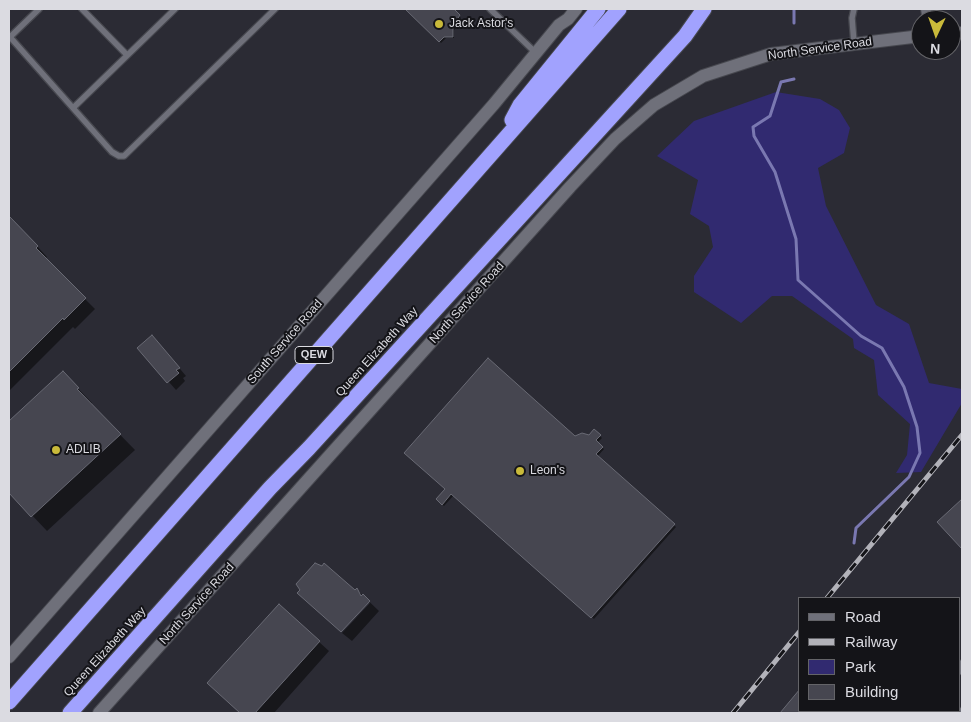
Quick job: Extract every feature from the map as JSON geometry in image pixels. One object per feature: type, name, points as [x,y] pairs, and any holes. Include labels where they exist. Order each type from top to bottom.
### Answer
[{"type":"highway","points":[[499,143],[520,105],[598,9]]},
{"type":"highway","name":"QEW","points":[[9,702],[499,143],[619,9]]},
{"type":"highway","name":"Queen Elizabeth Way","points":[[70,713],[270,488],[309,448],[685,36],[704,9]]},
{"type":"highway","points":[[685,36],[710,9]]},
{"type":"street","name":"South Service Road","points":[[559,25],[562,15],[567,9]]},
{"type":"street","name":"South Service Road","points":[[9,657],[494,104],[559,25],[568,19],[576,9]]},
{"type":"street","name":"North Service Road","points":[[99,713],[570,186],[615,139],[654,105],[704,76],[771,54],[911,37]]},
{"type":"lane","points":[[39,9],[9,37],[112,152],[119,156],[124,156],[275,9]]},
{"type":"lane","points":[[82,9],[127,55]]},
{"type":"lane","points":[[73,108],[175,9]]},
{"type":"lane","points":[[490,9],[536,53]]},
{"type":"lane","points":[[854,9],[852,18],[854,43]]},
{"type":"green space","points":[[776,92],[820,99],[839,110],[850,128],[844,153],[818,168],[826,206],[876,305],[909,324],[929,383],[962,389],[962,403],[921,472],[896,473],[907,455],[910,424],[878,395],[874,360],[854,348],[853,339],[792,296],[772,296],[741,323],[694,292],[694,276],[713,247],[709,226],[690,214],[698,180],[657,156],[694,121]]},
{"type":"building","name":"Jack Astor's","points":[[405,9],[454,9],[460,15],[458,18],[461,20],[453,28],[453,37],[444,37],[439,42]]},
{"type":"building","points":[[9,216],[38,246],[36,248],[86,298],[64,320],[63,318],[9,372]]},
{"type":"building","points":[[152,335],[180,368],[176,370],[179,373],[167,383],[137,348]]},
{"type":"building","name":"Leon's","points":[[488,358],[575,436],[582,433],[589,435],[594,429],[601,435],[596,440],[603,447],[596,454],[675,524],[591,618],[451,494],[442,505],[436,499],[445,489],[404,453]]},
{"type":"building","name":"ADLIB","points":[[63,371],[79,388],[77,389],[121,434],[31,517],[9,493],[9,421]]},
{"type":"building","points":[[962,499],[962,549],[937,522]]},
{"type":"building","points":[[315,563],[322,566],[324,563],[355,590],[357,588],[361,596],[363,594],[370,601],[341,632],[297,593],[300,590],[296,584]]},
{"type":"building","points":[[279,604],[320,641],[255,713],[240,713],[207,683]]},
{"type":"building","points":[[798,691],[798,712],[800,713],[780,713]]},
{"type":"waterway","points":[[794,9],[794,23]]},
{"type":"waterway","points":[[794,79],[781,82],[770,116],[753,127],[754,136],[775,172],[796,239],[798,280],[861,336],[882,348],[904,387],[917,427],[920,453],[909,477],[856,528],[854,543]]},
{"type":"railway","points":[[828,597],[962,435]]},
{"type":"railway","points":[[733,713],[798,633]]},
{"type":"place","name":"Jack Astor's","points":[[439,24]]},
{"type":"place","name":"ADLIB","points":[[56,450]]},
{"type":"place","name":"Leon's","points":[[520,471]]}]
